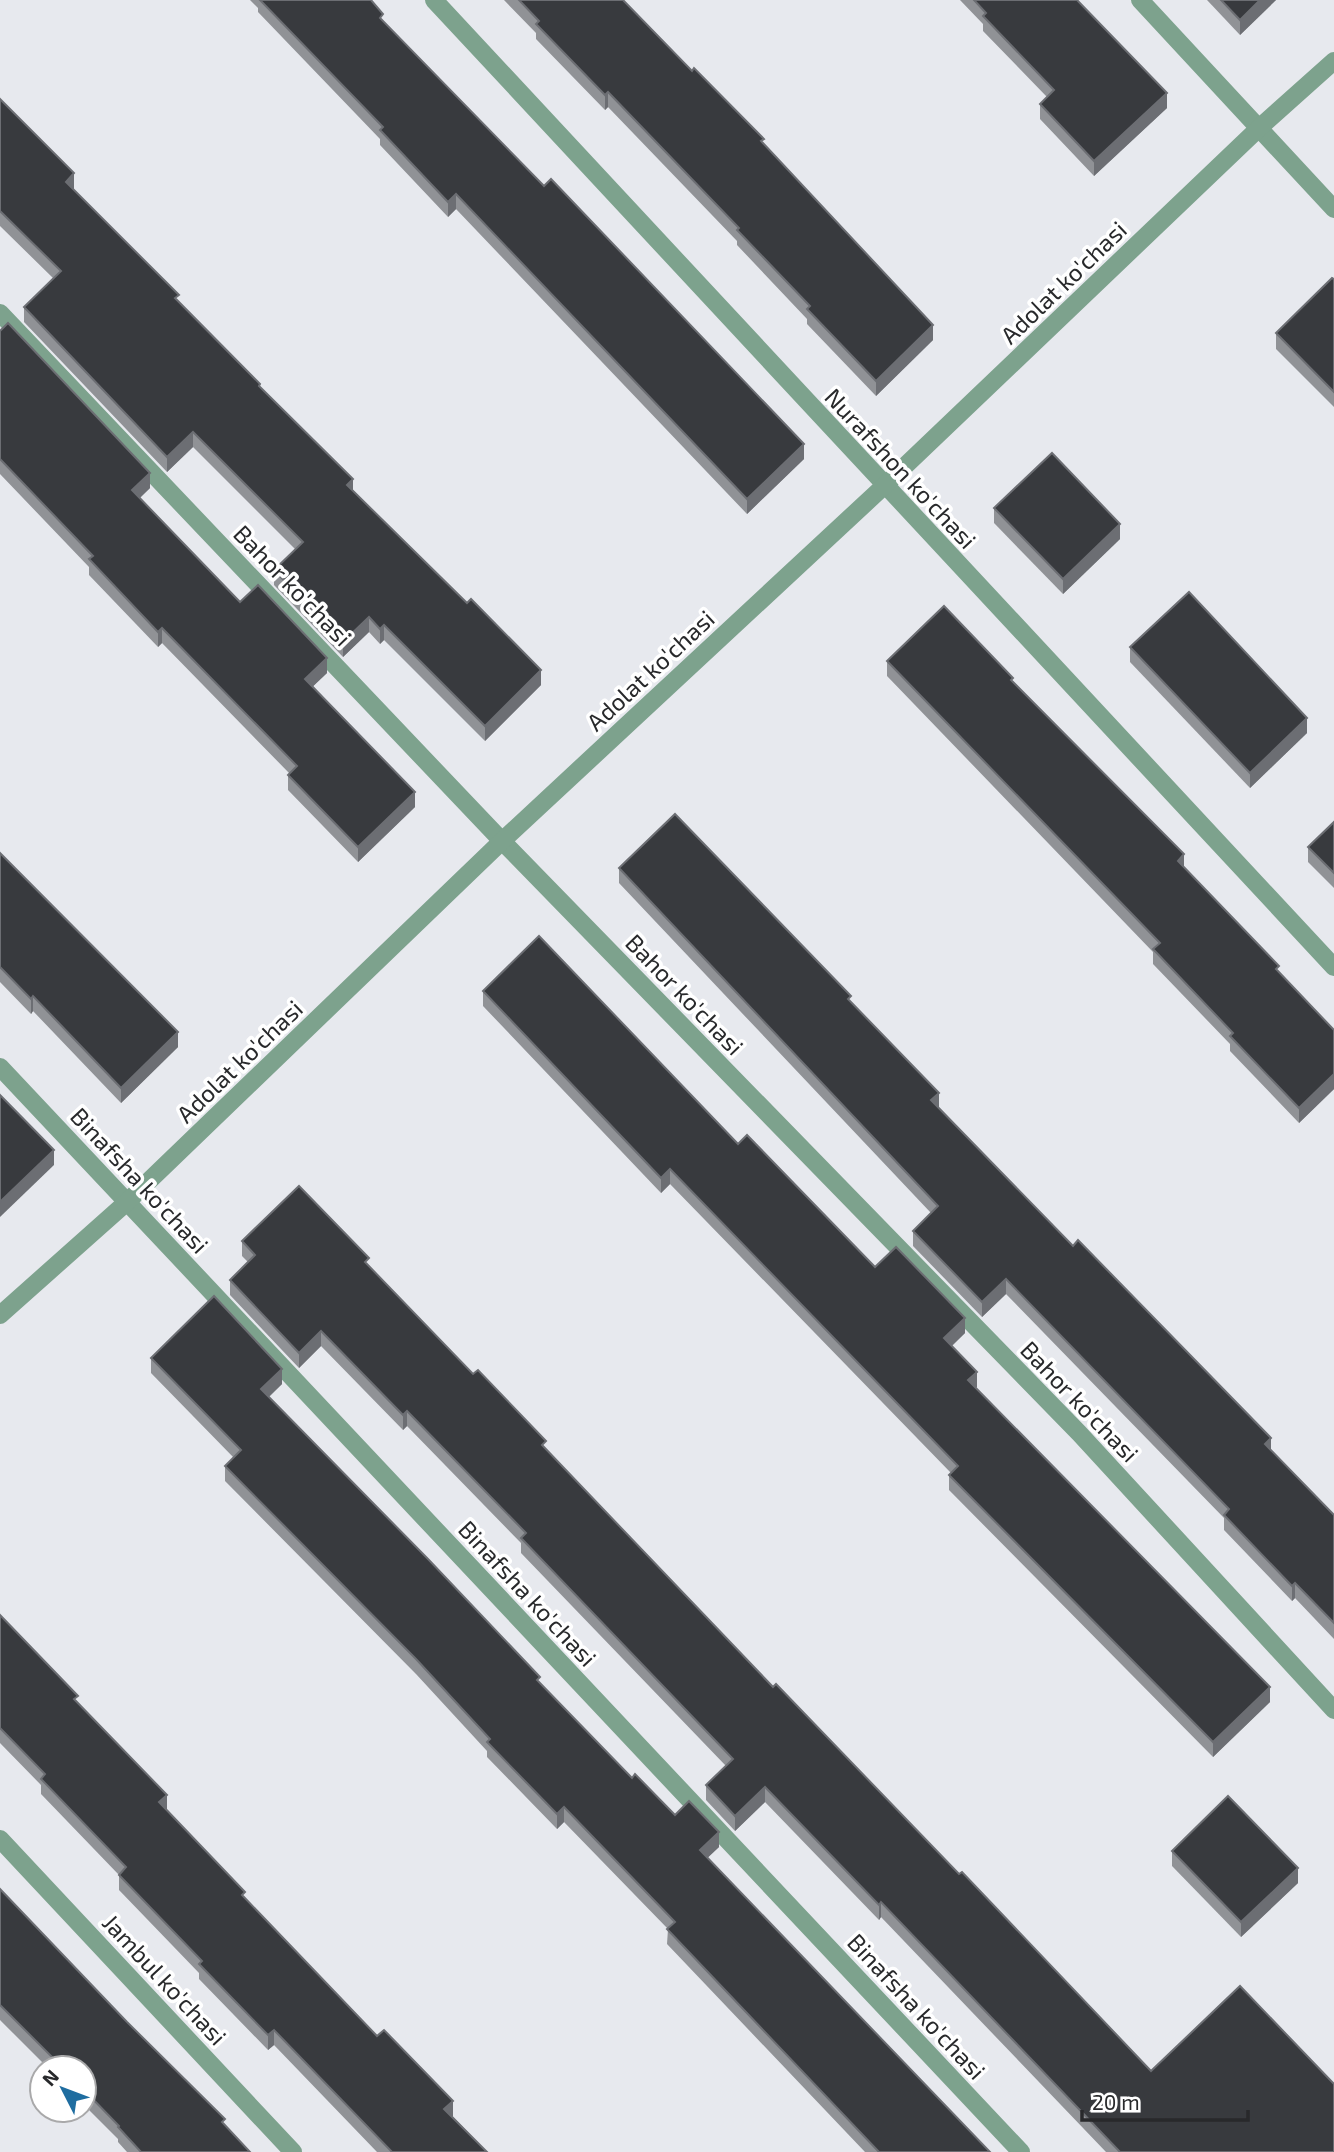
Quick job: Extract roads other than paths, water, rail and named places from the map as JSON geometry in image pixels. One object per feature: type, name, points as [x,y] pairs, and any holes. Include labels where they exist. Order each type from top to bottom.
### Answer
[{"type":"street","name":"Nurafshon ko'chasi","points":[[434,0],[1334,967]]},
{"type":"street","points":[[1140,0],[1334,209]]},
{"type":"street","name":"Adolat ko'chasi","points":[[0,1315],[127,1202],[502,841],[884,486],[1259,128],[1334,61]]},
{"type":"street","name":"Bahor ko'chasi","points":[[0,313],[502,841],[1079,1433],[1334,1710]]},
{"type":"street","name":"Binafsha ko'chasi","points":[[0,1067],[1021,2152]]},
{"type":"street","name":"Jambul ko'chasi","points":[[0,1839],[293,2152]]}]
